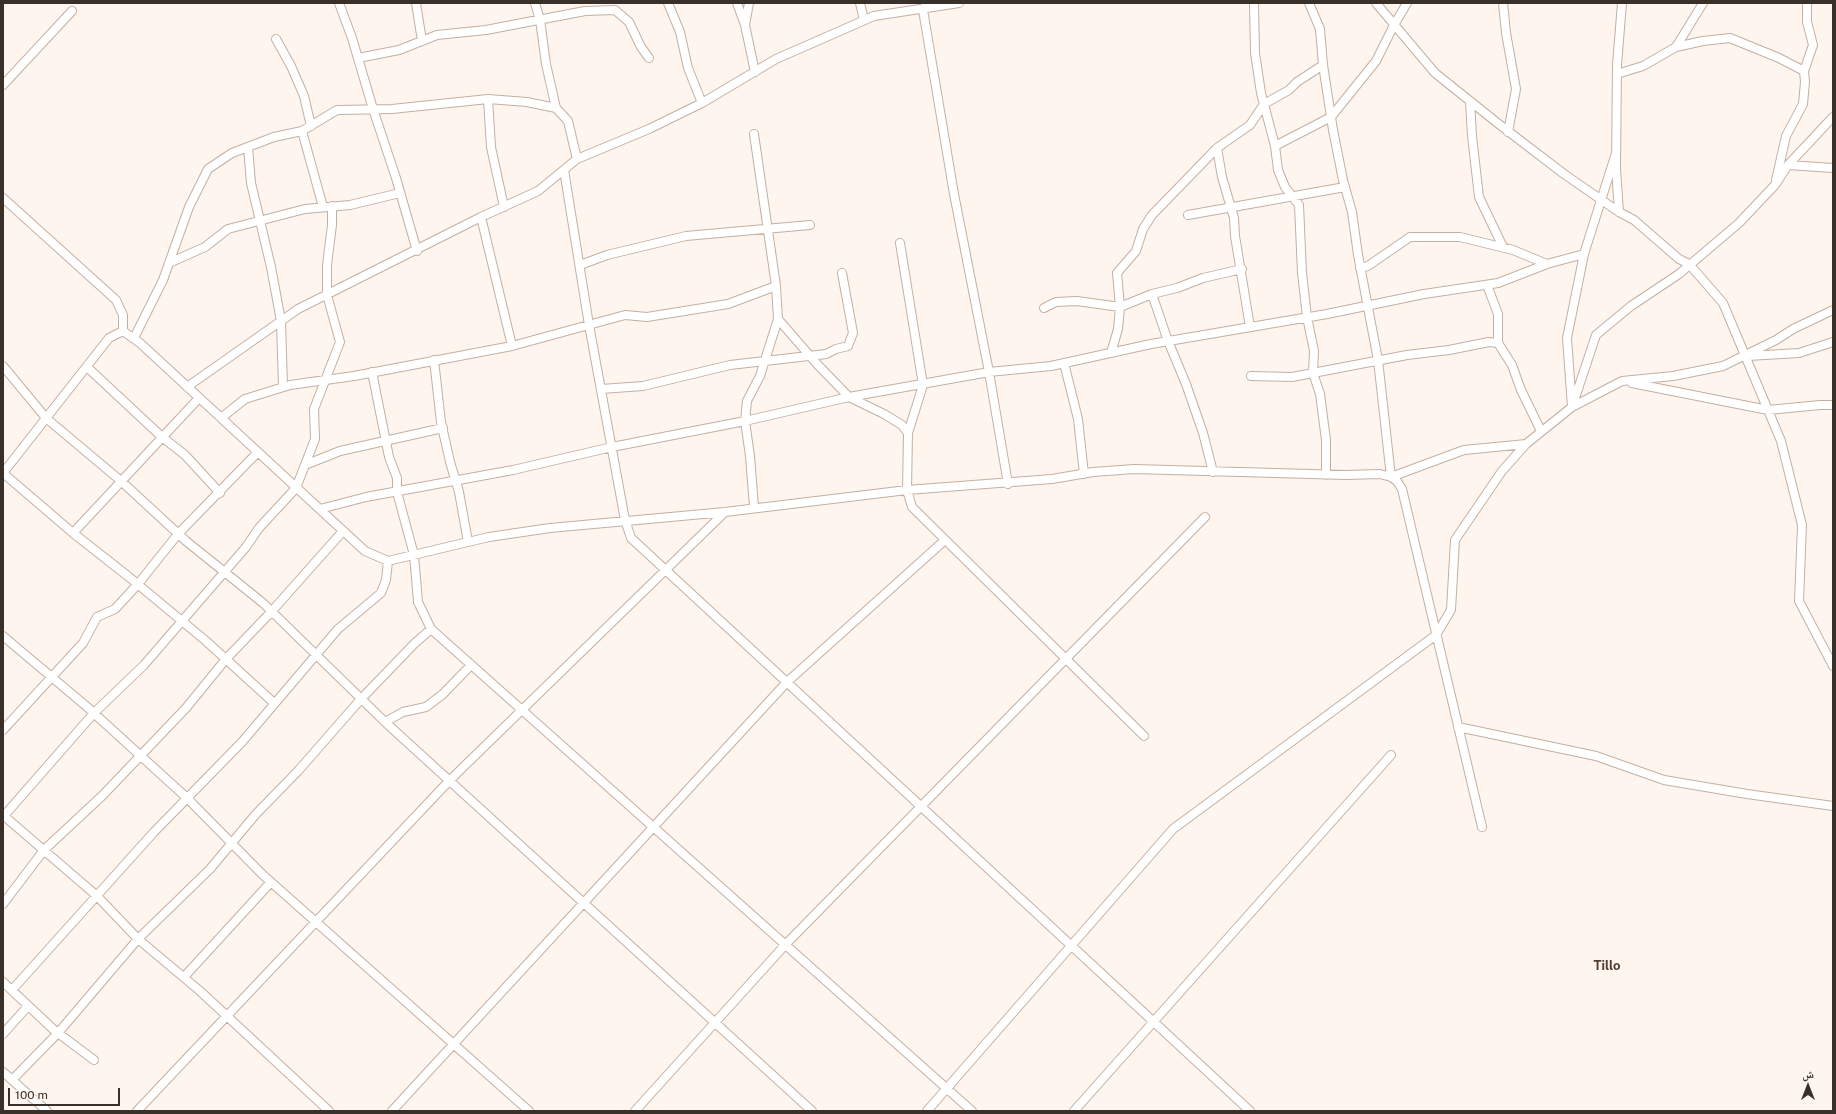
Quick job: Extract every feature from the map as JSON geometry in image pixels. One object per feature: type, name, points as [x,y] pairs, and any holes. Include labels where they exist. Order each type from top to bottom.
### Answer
[{"type":"street","points":[[339,3],[358,58],[417,251]]},
{"type":"street","points":[[416,3],[422,41]]},
{"type":"street","points":[[535,3],[540,20],[546,64],[556,108],[568,121],[577,159]]},
{"type":"street","points":[[668,3],[680,32],[688,68],[702,103]]},
{"type":"street","points":[[737,3],[745,25],[755,72]]},
{"type":"street","points":[[745,25],[749,3]]},
{"type":"street","points":[[860,3],[864,20]]},
{"type":"street","points":[[187,387],[298,309],[417,251],[481,217],[538,191],[577,159],[702,103],[783,56],[874,16],[925,6],[960,3]]},
{"type":"street","points":[[1254,3],[1255,53],[1264,104],[1275,146],[1278,170],[1285,187],[1299,205],[1302,273],[1307,317],[1314,351],[1313,373],[1320,394],[1326,440],[1326,475]]},
{"type":"street","points":[[1309,3],[1320,28],[1323,66],[1330,117],[1352,212],[1360,268],[1378,360],[1391,477]]},
{"type":"street","points":[[1376,3],[1435,73],[1508,132],[1564,174],[1619,212],[1634,220],[1679,259],[1689,264],[1723,303],[1781,441],[1802,525],[1798,601],[1833,666]]},
{"type":"street","points":[[1275,146],[1330,117],[1376,61],[1407,3]]},
{"type":"street","points":[[1503,3],[1506,33],[1516,89],[1508,132]]},
{"type":"street","points":[[1619,212],[1616,154],[1617,74],[1622,3]]},
{"type":"street","points":[[1676,47],[1703,3]]},
{"type":"street","points":[[1775,185],[1786,136],[1803,104],[1805,82],[1804,71],[1813,45],[1807,22],[1807,3]]},
{"type":"street","points":[[925,6],[954,194],[989,372],[1008,484]]},
{"type":"street","points":[[3,85],[72,10]]},
{"type":"street","points":[[358,58],[399,50],[437,35],[486,30],[585,11],[615,10],[629,22],[641,47],[649,58]]},
{"type":"street","points":[[1617,74],[1643,66],[1656,60],[1676,47],[1703,41],[1730,38],[1779,58],[1804,71]]},
{"type":"street","points":[[276,39],[291,66],[304,96],[311,126]]},
{"type":"street","points":[[1111,353],[1118,329],[1120,307],[1117,273],[1136,251],[1143,229],[1152,215],[1217,148],[1250,125],[1264,104],[1289,90],[1297,82],[1323,66]]},
{"type":"street","points":[[134,338],[163,280],[189,207],[208,169],[232,153],[274,137],[302,131],[338,110],[392,109],[488,99],[528,102],[556,108]]},
{"type":"street","points":[[488,99],[490,147],[504,207]]},
{"type":"street","points":[[1470,101],[1472,136],[1479,197],[1503,247]]},
{"type":"street","points":[[1572,407],[1596,335],[1631,306],[1689,264],[1739,223],[1775,185],[1788,165],[1833,117]]},
{"type":"street","points":[[302,131],[332,226],[327,265],[327,295],[340,342],[314,410],[315,439],[296,488],[259,528],[246,547],[144,666],[94,713],[3,816],[97,896],[138,939],[184,977],[329,1111]]},
{"type":"street","points":[[754,134],[776,286],[778,319],[760,376],[747,401],[745,421],[750,456],[754,507]]},
{"type":"street","points":[[248,146],[251,183],[271,267],[281,321],[283,387]]},
{"type":"street","points":[[1217,148],[1222,177],[1234,218],[1235,236],[1242,269],[1250,327]]},
{"type":"street","points":[[1572,407],[1567,338],[1584,254],[1616,154]]},
{"type":"street","points":[[1788,165],[1833,168]]},
{"type":"street","points":[[564,170],[589,325],[625,520],[631,538],[1250,1111]]},
{"type":"street","points":[[1188,215],[1231,206],[1345,187]]},
{"type":"street","points":[[169,263],[205,247],[228,229],[305,209],[350,205],[400,193]]},
{"type":"street","points":[[3,198],[116,300],[122,315],[123,331]]},
{"type":"street","points":[[481,217],[512,346]]},
{"type":"street","points":[[580,265],[608,255],[686,236],[810,225]]},
{"type":"street","points":[[1360,268],[1368,266],[1410,237],[1460,237],[1503,247],[1547,264]]},
{"type":"street","points":[[900,243],[923,385],[908,433],[907,490],[912,507],[1144,736]]},
{"type":"street","points":[[320,509],[366,497],[456,482],[612,447],[745,421],[849,397],[989,372],[1051,366],[1168,342],[1368,305],[1498,283],[1547,264],[1584,254]]},
{"type":"street","points":[[1044,308],[1056,302],[1077,301],[1120,307],[1152,294],[1176,288],[1203,278],[1242,269]]},
{"type":"street","points":[[601,389],[643,386],[730,365],[826,354],[836,349],[848,346],[853,333],[842,273]]},
{"type":"street","points":[[1487,285],[1498,314],[1498,344],[1512,365],[1521,390],[1541,432]]},
{"type":"street","points":[[221,418],[245,399],[283,387],[512,346],[625,315],[647,317],[728,304],[776,286]]},
{"type":"street","points":[[1152,294],[1168,342],[1186,384],[1203,433],[1214,472]]},
{"type":"street","points":[[927,1111],[1173,830],[1436,634],[1451,610],[1455,540],[1502,471],[1526,444],[1572,407],[1622,381],[1673,376],[1723,366],[1793,329],[1833,310]]},
{"type":"street","points":[[778,319],[849,397],[884,414],[902,425],[908,433]]},
{"type":"street","points":[[123,331],[134,338],[365,551],[388,561],[508,534],[625,520],[724,512],[754,507],[907,490],[1008,484],[1134,469],[1326,475],[1380,474],[1391,477],[1397,481],[1402,489],[1482,828]]},
{"type":"street","points":[[123,331],[109,338],[3,473],[73,533],[182,621],[274,703]]},
{"type":"street","points":[[1251,376],[1292,377],[1336,370],[1378,360],[1449,350],[1490,342],[1498,344]]},
{"type":"street","points":[[1744,356],[1799,353],[1833,342]]},
{"type":"street","points":[[434,360],[443,428],[468,542]]},
{"type":"street","points":[[1064,363],[1078,419],[1084,474]]},
{"type":"street","points":[[3,366],[46,418],[121,481],[178,534],[272,611],[384,722],[812,1111]]},
{"type":"street","points":[[87,367],[162,437],[185,455],[220,492]]},
{"type":"street","points":[[372,372],[389,458],[397,478],[397,492],[414,555],[418,602],[431,629],[972,1111]]},
{"type":"street","points":[[1622,381],[1768,410],[1820,404],[1833,405]]},
{"type":"street","points":[[73,533],[199,398]]},
{"type":"street","points":[[305,465],[340,451],[386,442],[443,428]]},
{"type":"street","points":[[1391,477],[1464,450],[1526,444]]},
{"type":"street","points":[[3,730],[83,643],[97,617],[115,609],[138,584],[178,534],[258,452]]},
{"type":"street","points":[[137,1111],[449,781],[724,512]]},
{"type":"street","points":[[635,1111],[785,945],[1205,516]]},
{"type":"street","points":[[4,902],[44,850],[102,796],[186,708],[226,659],[272,611],[343,531]]},
{"type":"street","points":[[392,1111],[786,682],[945,540]]},
{"type":"street","points":[[12,990],[186,798],[242,742],[338,629],[381,593],[386,580],[388,561]]},
{"type":"street","points":[[12,1080],[58,1033],[138,939],[210,869],[256,814],[298,770],[361,699],[414,644],[431,629]]},
{"type":"street","points":[[3,636],[94,713],[186,798],[271,882],[529,1111]]},
{"type":"street","points":[[384,722],[403,712],[426,707],[443,694],[471,665]]},
{"type":"street","points":[[1458,727],[1596,756],[1664,780],[1747,794],[1833,806]]},
{"type":"street","points":[[1074,1111],[1391,755]]},
{"type":"street","points":[[184,977],[271,882]]},
{"type":"street","points":[[3,982],[58,1033],[94,1060]]},
{"type":"street","points":[[3,1034],[28,1006]]},
{"type":"street","points":[[3,1072],[45,1110]]},
{"type":"district","name":"Tillo","points":[[1607,966]]}]
